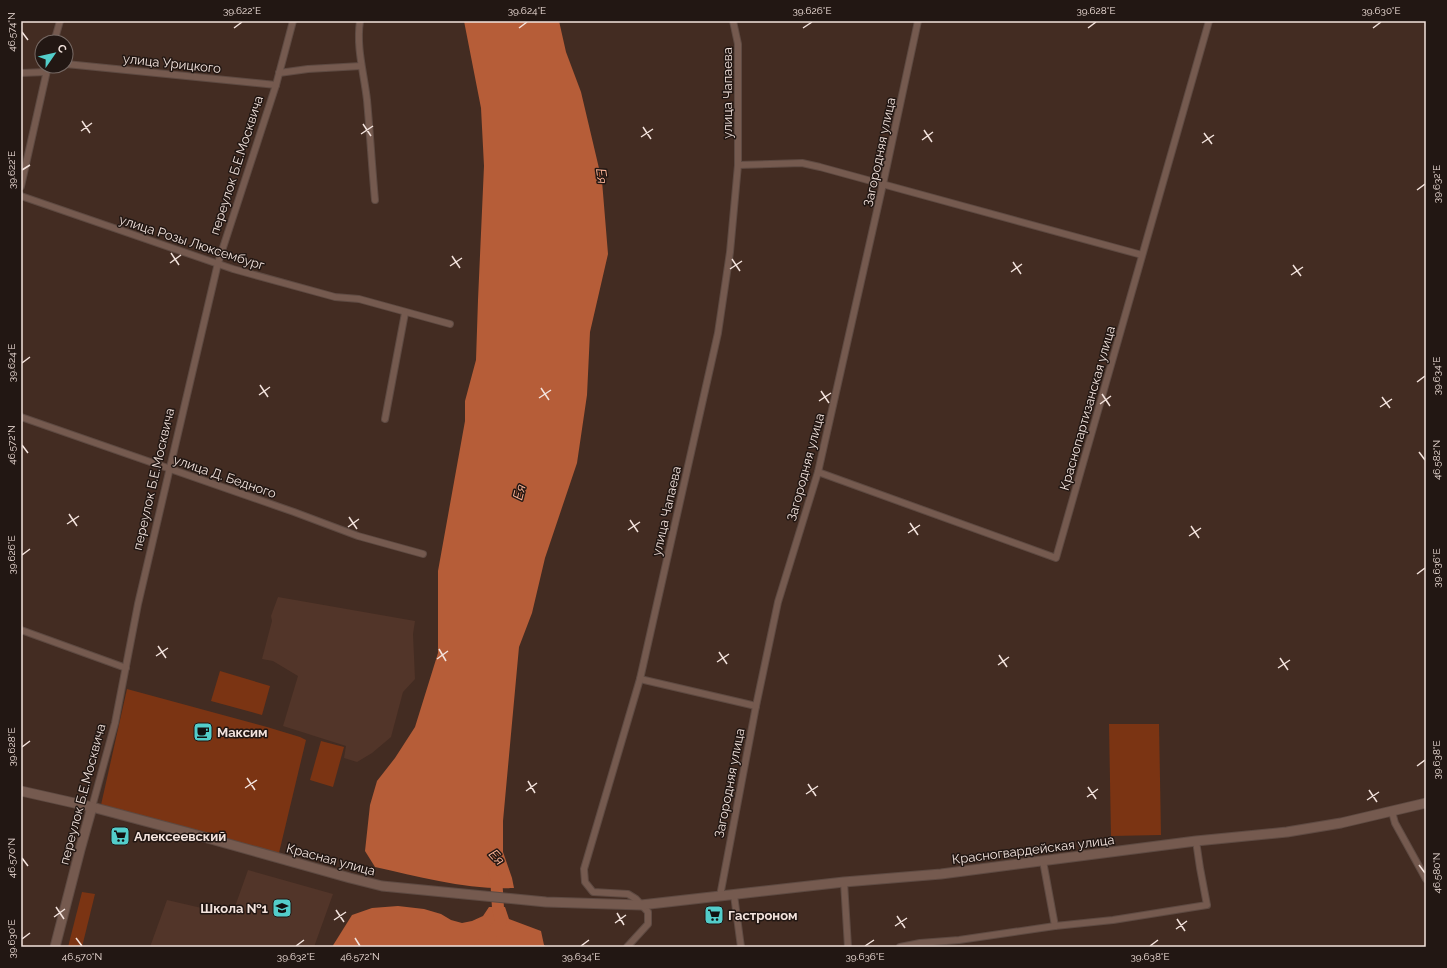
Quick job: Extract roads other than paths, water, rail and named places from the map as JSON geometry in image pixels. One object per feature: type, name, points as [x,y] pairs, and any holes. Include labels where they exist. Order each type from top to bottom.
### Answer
[{"type":"street","points":[[56,34],[60,21]]},
{"type":"street","name":"переулок Б.Е.Москвича","points":[[55,947],[115,723],[138,604],[218,263],[276,85],[293,21]]},
{"type":"street","points":[[360,21],[361,66],[367,98],[374,200]]},
{"type":"street","name":"улица Чапаева","points":[[641,905],[636,899],[628,894],[593,892],[585,882],[584,869],[640,679],[718,333],[730,252],[738,165],[738,44],[733,21]]},
{"type":"street","name":"Загородняя улица","points":[[720,896],[756,706],[778,602],[818,472],[918,21]]},
{"type":"street","name":"Краснопартизанская улица","points":[[818,472],[1056,558],[1208,21]]},
{"type":"street","name":"улица Урицкого","points":[[74,65],[276,85]]},
{"type":"street","points":[[279,74],[308,69],[361,66]]},
{"type":"street","points":[[21,72],[34,70]]},
{"type":"street","points":[[21,186],[46,74]]},
{"type":"street","points":[[738,165],[802,163],[820,167],[1142,255]]},
{"type":"street","name":"улица Розы Люксембург","points":[[21,196],[233,269],[335,298],[359,299],[405,313],[450,324]]},
{"type":"street","points":[[385,419],[405,313]]},
{"type":"street","name":"улица Д. Бедного","points":[[21,417],[294,512],[358,536],[423,554]]},
{"type":"street","points":[[21,630],[126,668]]},
{"type":"street","points":[[640,679],[756,706]]},
{"type":"street","name":"Красная улица","points":[[21,791],[92,807],[382,886],[546,902],[641,905]]},
{"type":"street","name":"Красногвардейская улица","points":[[641,905],[844,882],[941,874],[1196,841],[1287,832],[1341,823],[1426,804]]},
{"type":"street","points":[[1392,812],[1395,823],[1426,879]]},
{"type":"street","points":[[900,947],[920,943],[1113,920],[1207,905],[1196,841]]},
{"type":"street","points":[[1044,861],[1055,926]]},
{"type":"street","points":[[844,882],[848,947]]},
{"type":"street","points":[[734,895],[741,947]]},
{"type":"street","points":[[627,947],[648,924],[648,912],[641,905]]},
{"type":"water","points":[[464,21],[559,21],[566,52],[581,92],[602,181],[608,254],[590,332],[587,395],[577,463],[545,558],[532,613],[519,647],[503,821],[503,852],[514,888],[461,885],[426,879],[375,867],[365,851],[370,805],[377,781],[395,758],[415,727],[438,653],[438,571],[465,421],[465,401],[476,360],[484,166],[481,108]]},
{"type":"water","points":[[398,906],[424,909],[462,923],[472,921],[483,916],[489,907],[505,907],[509,919],[541,931],[544,945],[547,947],[332,947],[352,915],[372,908]]},
{"type":"waterway","name":"Ея","points":[[480,947],[501,922],[498,908],[496,876],[494,873]]},
{"type":"place","name":"Максим","points":[[203,732]]},
{"type":"place","name":"Алексеевский","points":[[120,836]]},
{"type":"place","name":"Школа №1","points":[[282,908]]},
{"type":"place","name":"Гастроном","points":[[714,915]]}]
